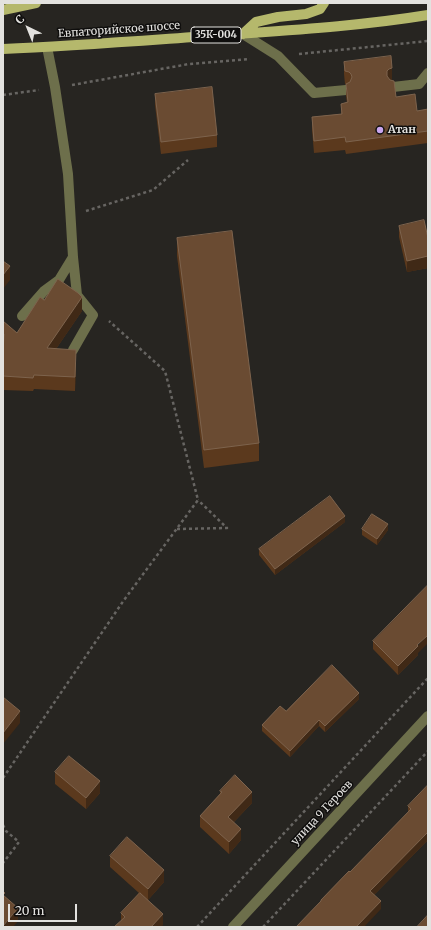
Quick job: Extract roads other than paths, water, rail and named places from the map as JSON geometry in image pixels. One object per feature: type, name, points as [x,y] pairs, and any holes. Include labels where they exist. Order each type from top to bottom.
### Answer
[{"type":"main road","points":[[3,10],[36,3]]},
{"type":"main road","points":[[243,34],[256,22],[278,17],[306,14],[320,9],[324,3]]},
{"type":"main road","name":"Евпаторийское шоссе","points":[[3,49],[312,29],[428,15]]},
{"type":"street","points":[[243,34],[278,56],[314,93],[346,90]]},
{"type":"street","points":[[47,47],[55,87],[68,174],[77,295],[93,315],[73,350]]},
{"type":"street","points":[[393,87],[420,84],[428,73]]},
{"type":"street","points":[[22,316],[44,291],[59,280],[73,257]]},
{"type":"street","name":"улица 9 Героев","points":[[233,927],[428,716]]},
{"type":"place","name":"Атан","points":[[380,130]]}]
